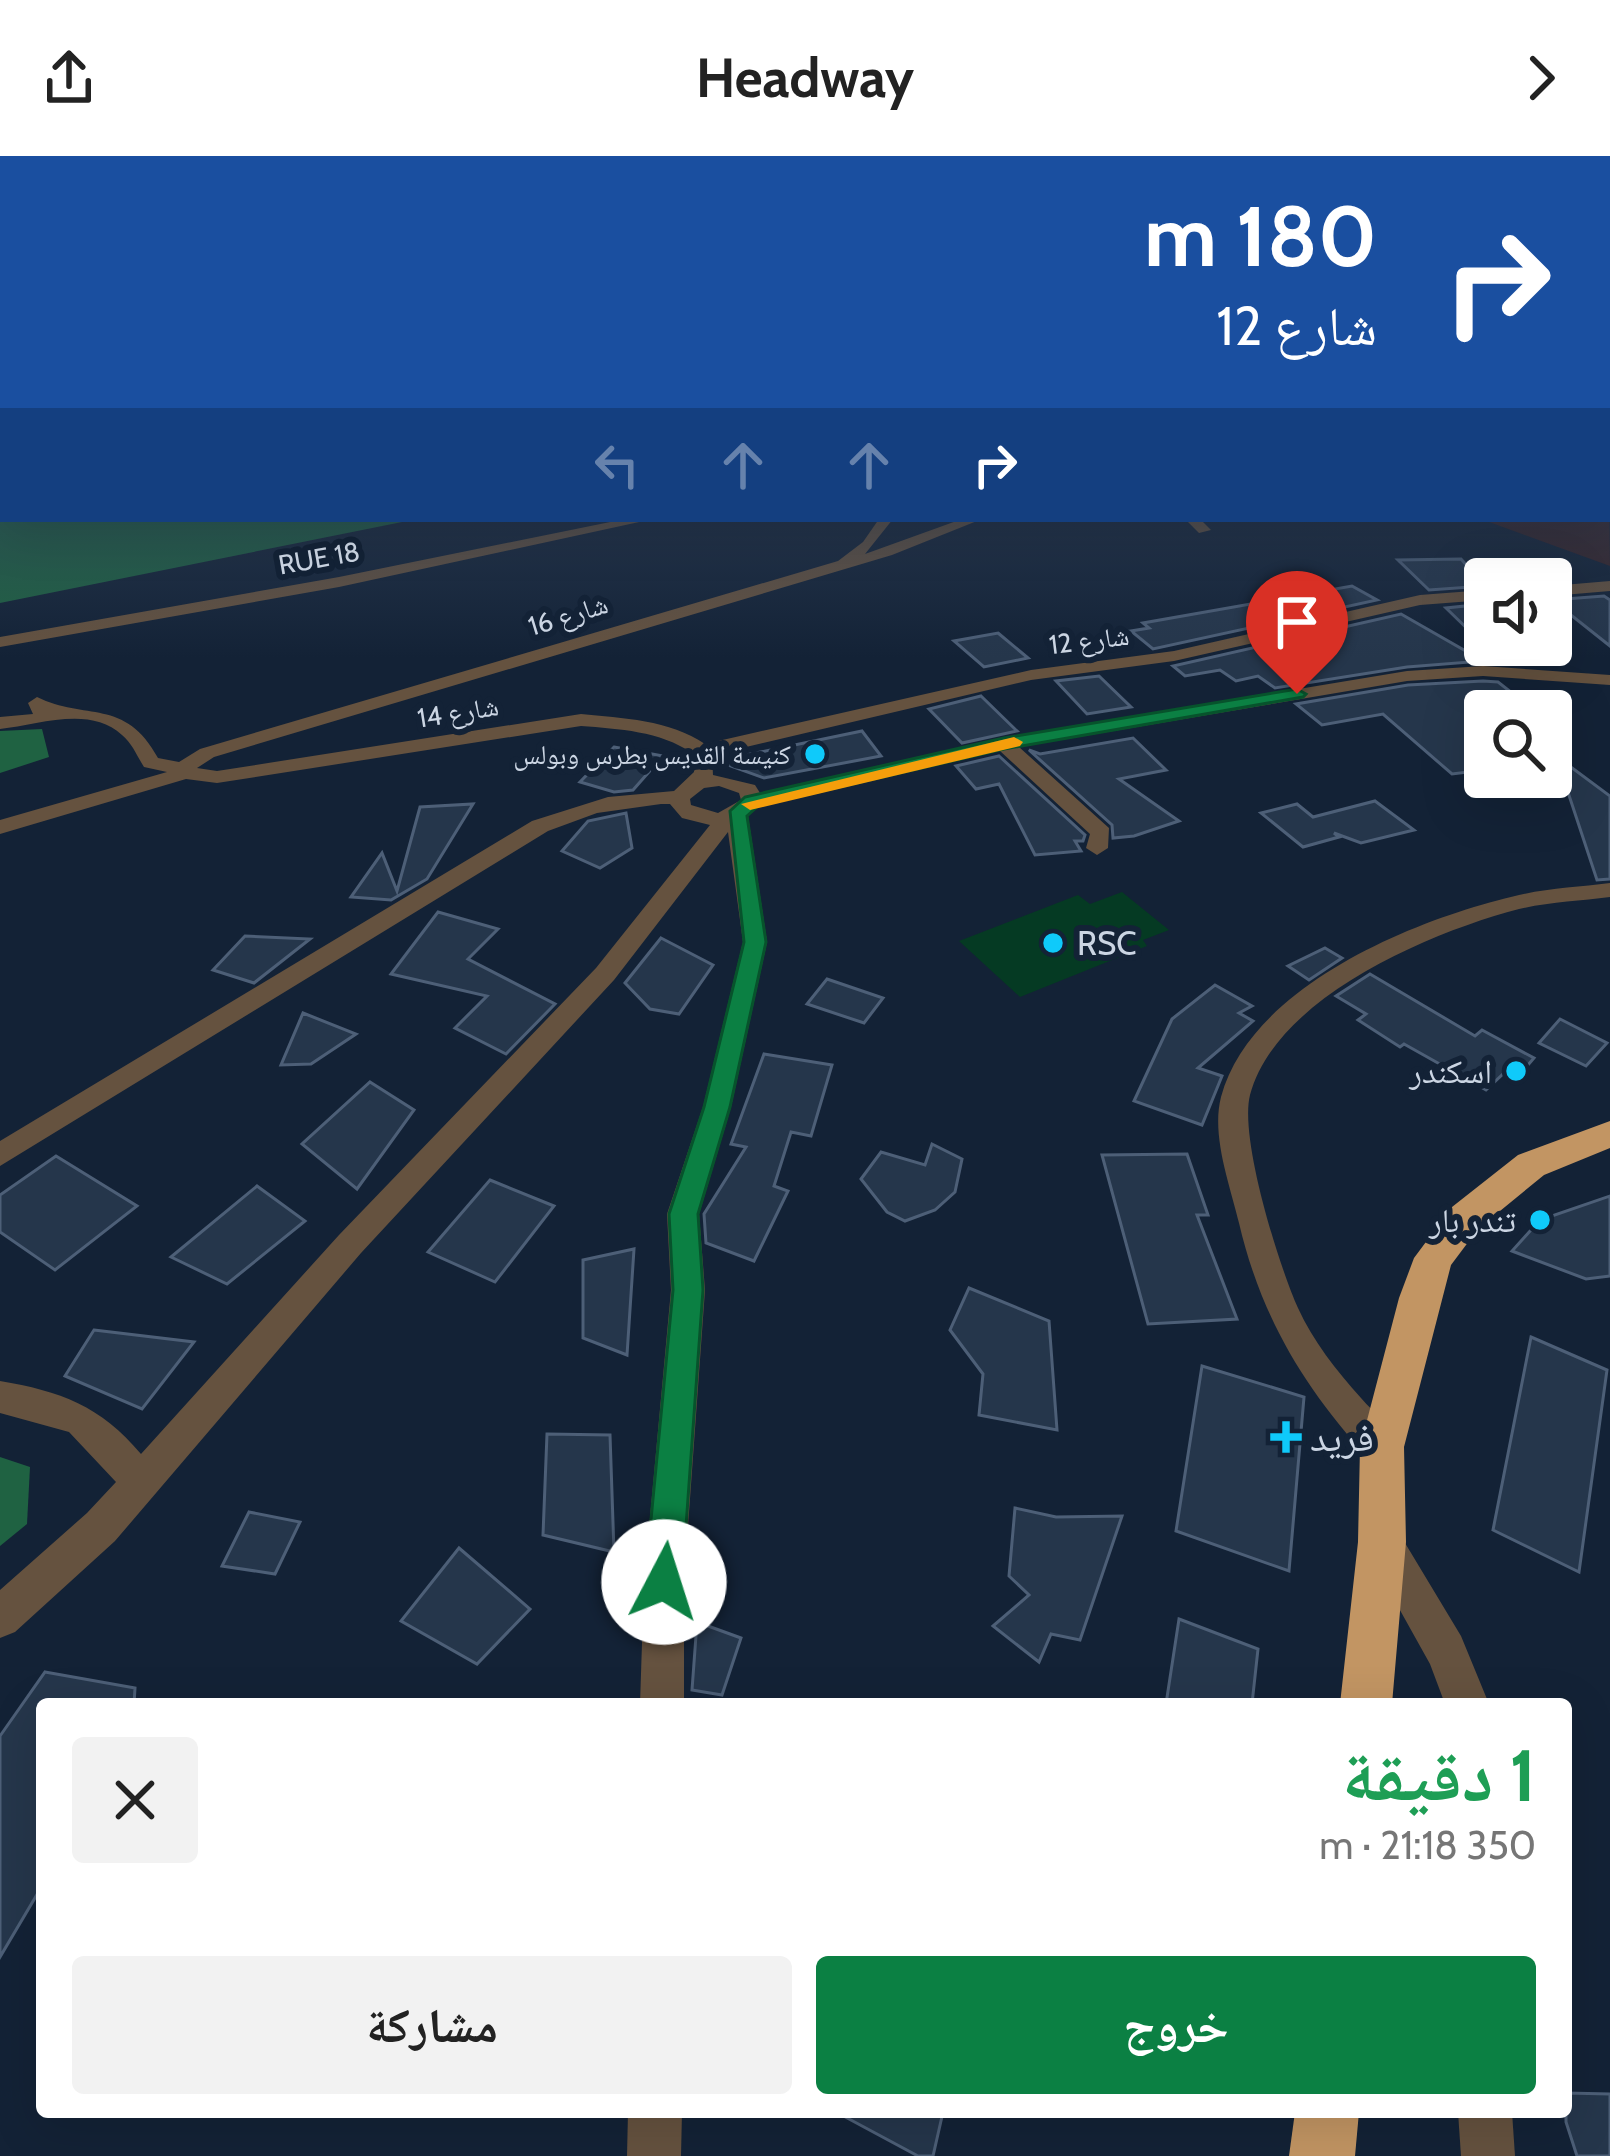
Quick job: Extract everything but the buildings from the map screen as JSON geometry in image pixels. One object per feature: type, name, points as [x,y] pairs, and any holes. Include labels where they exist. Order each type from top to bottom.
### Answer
[{"type":"highway","points":[[1367,1698],[1382,1542],[1382,1448],[1419,1298],[1434,1258],[1465,1218],[1531,1165],[1610,1134]]},
{"type":"highway","points":[[1322,2156],[1326,2118]]},
{"type":"street","name":"RUE 18","points":[[0,642],[339,582],[631,522]]},
{"type":"street","points":[[818,573],[859,553],[884,522]]},
{"type":"street","name":"شارع 16","points":[[185,771],[207,753],[818,573],[966,522]]},
{"type":"street","points":[[1572,589],[1610,586]]},
{"type":"street","name":"شارع 12","points":[[702,751],[1031,675],[1174,656],[1420,600],[1464,597]]},
{"type":"street","points":[[702,751],[704,772],[688,790],[686,813],[738,812],[1004,744],[1407,676],[1483,671],[1610,680]]},
{"type":"street","points":[[0,723],[38,719],[44,708],[103,719],[129,729],[151,764],[185,771]]},
{"type":"street","name":"شارع 14","points":[[185,771],[217,777],[580,720],[634,725],[686,740],[702,751]]},
{"type":"street","points":[[1004,744],[1101,833],[1097,848]]},
{"type":"street","points":[[0,827],[185,771]]},
{"type":"street","points":[[0,1155],[540,826],[583,808],[720,780],[741,784],[738,812],[755,942],[717,1107],[683,1214],[688,1290],[664,1582],[662,1698]]},
{"type":"street","points":[[0,1617],[101,1527],[350,1244],[605,974],[738,812]]},
{"type":"street","points":[[1382,1448],[1326,1389],[1278,1309],[1249,1197],[1236,1094],[1263,1039],[1304,1002],[1378,956],[1503,906],[1610,890]]},
{"type":"street","points":[[0,1397],[63,1407],[80,1417],[140,1483]]},
{"type":"street","points":[[1382,1542],[1446,1651],[1465,1698]]},
{"type":"street","points":[[654,2156],[655,2118]]},
{"type":"street","points":[[1485,2118],[1488,2156]]},
{"type":"shaded area","points":[[1489,522],[1609,522],[1610,566]]},
{"type":"green space","points":[[0,522],[402,522],[0,603]]},
{"type":"green space","points":[[42,729],[49,757],[0,773],[0,731]]},
{"type":"green space","name":"RSC","points":[[1122,892],[1169,930],[1143,940],[1147,946],[1020,997],[959,941],[1078,895],[1090,904]]},
{"type":"green space","points":[[0,1457],[30,1467],[27,1524],[0,1546]]},
{"type":"slow traffic","points":[[750,804],[1014,742]]},
{"type":"place","name":"كنيسة القديس بطرس وبولس","points":[[815,754]]},
{"type":"place","name":"RSC","points":[[1053,943]]},
{"type":"place","name":"اسكندر","points":[[1516,1071]]},
{"type":"place","name":"تندر بار","points":[[1540,1220]]},
{"type":"place","name":"فريد","points":[[1286,1437]]},
{"type":"route","points":[[664,1582],[688,1290],[683,1214],[717,1107],[755,942],[737,815],[752,801],[1004,744],[1297,694]]}]
